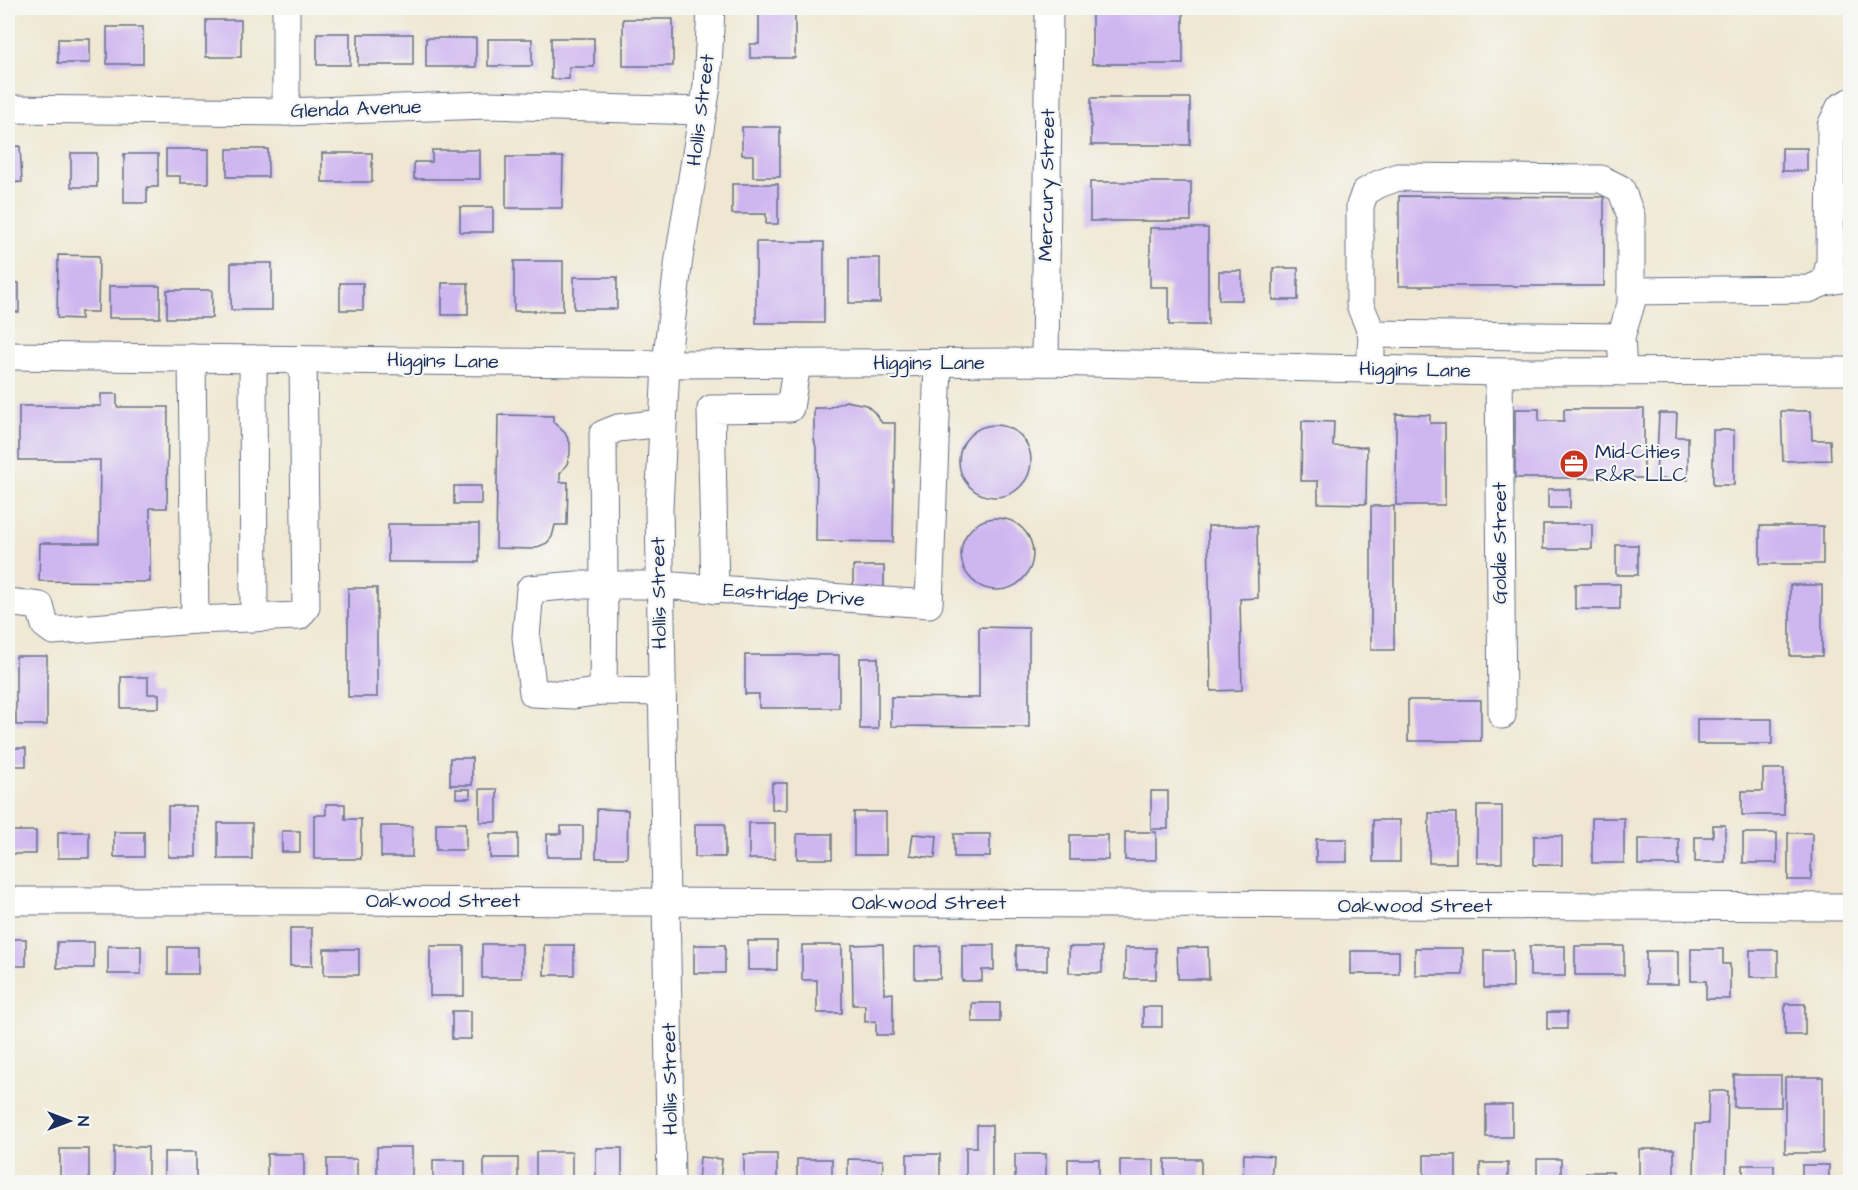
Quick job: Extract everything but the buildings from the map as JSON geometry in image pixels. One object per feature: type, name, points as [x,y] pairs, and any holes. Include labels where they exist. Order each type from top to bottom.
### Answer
[{"type":"street","points":[[286,8],[286,112]]},
{"type":"street","name":"Hollis Street","points":[[671,1182],[658,508],[666,364],[679,258],[704,111],[711,8]]},
{"type":"street","name":"Mercury Street","points":[[1045,362],[1049,8]]},
{"type":"street","points":[[1631,291],[1809,289],[1838,279],[1830,262],[1841,152],[1831,126],[1840,107],[1851,102]]},
{"type":"street","name":"Glenda Avenue","points":[[8,109],[286,112],[487,105],[704,111]]},
{"type":"street","points":[[1370,369],[1372,333],[1360,305],[1360,206],[1365,192],[1398,177],[1601,179],[1621,189],[1631,216],[1631,304],[1621,337],[1623,372]]},
{"type":"street","points":[[1372,333],[1621,337]]},
{"type":"street","name":"Higgins Lane","points":[[8,356],[666,364],[1045,362],[1499,372],[1851,371]]},
{"type":"street","points":[[192,358],[195,620]]},
{"type":"street","points":[[253,359],[254,618]]},
{"type":"street","points":[[8,602],[40,606],[45,625],[53,631],[195,620],[299,616],[306,607],[303,360]]},
{"type":"street","points":[[715,590],[711,409],[790,408],[797,363]]},
{"type":"street","name":"Eastridge Drive","points":[[603,691],[574,695],[534,693],[526,637],[530,588],[577,585],[658,585],[929,604],[938,363]]},
{"type":"street","name":"Goldie Street","points":[[1499,372],[1502,714]]},
{"type":"street","points":[[661,692],[603,691],[603,434],[618,428],[663,423]]},
{"type":"street","name":"Oakwood Street","points":[[8,901],[435,900],[667,903],[1851,907]]},
{"type":"place","name":"Mid-Cities R&R LLC","points":[[1574,464]]}]
